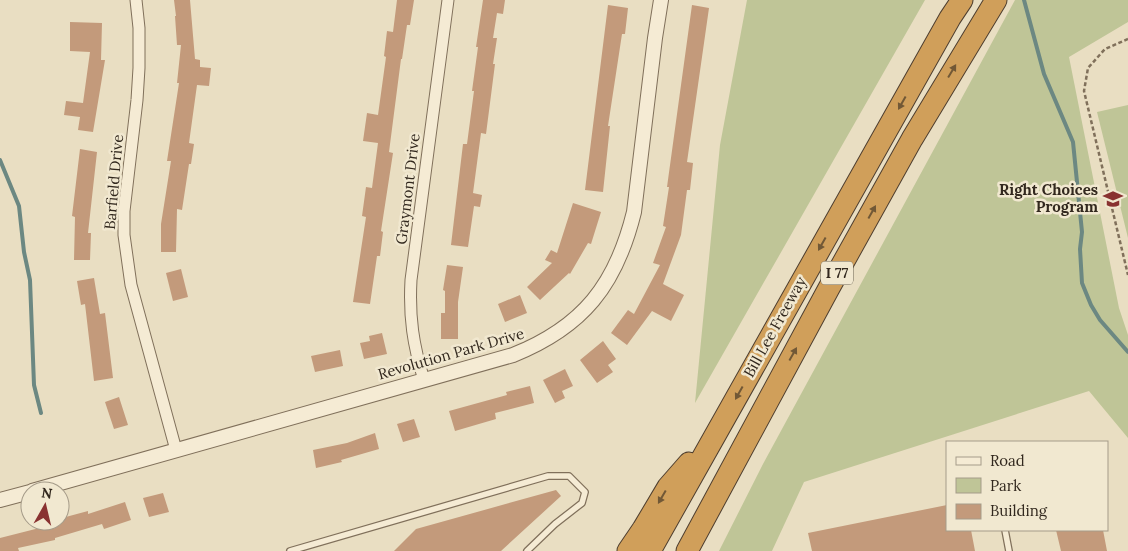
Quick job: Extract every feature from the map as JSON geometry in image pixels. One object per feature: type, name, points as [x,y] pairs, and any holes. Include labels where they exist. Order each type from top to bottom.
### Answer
[{"type":"highway","name":"Bill Lee Freeway","points":[[650,551],[950,18],[962,0]]},
{"type":"highway","name":"Bill Lee Freeway","points":[[687,551],[912,139],[996,0]]},
{"type":"highway","points":[[703,551],[731,495],[776,386]]},
{"type":"highway","points":[[628,551],[644,529],[668,487],[716,433]]},
{"type":"street","name":"Barfield Drive","points":[[136,0],[140,68],[124,211],[125,248],[132,285],[176,450]]},
{"type":"street","name":"Graymont Drive","points":[[424,380],[412,334],[411,280],[448,0]]},
{"type":"street","name":"Revolution Park Drive","points":[[66,481],[513,355],[534,347],[566,327],[585,310],[605,284],[620,258],[628,236],[634,212],[655,38],[662,0]]},
{"type":"street","name":"Revolution Park Drive","points":[[0,500],[20,494]]},
{"type":"lane","points":[[290,551],[548,476],[569,476],[585,492],[582,502],[527,551]]},
{"type":"lane","points":[[1005,531],[1010,551]]},
{"type":"path","points":[[1128,39],[1105,48],[1088,68],[1084,90],[1128,275]]},
{"type":"green space","points":[[747,0],[925,0],[695,403],[720,145]]},
{"type":"green space","points":[[1015,0],[1128,0],[1128,22],[1069,57],[1119,308],[1128,335],[1128,438],[1089,391],[804,482],[772,551],[719,551],[763,464]]},
{"type":"green space","points":[[1128,105],[1128,238],[1097,112]]},
{"type":"building","points":[[174,0],[190,0],[195,59],[200,60],[200,67],[211,68],[209,86],[197,85],[189,143],[194,144],[182,210],[177,209],[176,252],[161,252],[161,224],[171,161],[167,161],[179,83],[177,83],[181,45],[177,45]]},
{"type":"building","points":[[397,0],[414,0],[401,59],[389,152],[393,153],[381,231],[383,232],[380,256],[377,256],[370,304],[353,302],[366,217],[362,216],[366,187],[372,188],[378,143],[363,141],[367,113],[378,115],[386,57],[384,56],[387,31],[393,32]]},
{"type":"building","points":[[483,0],[505,0],[503,14],[497,13],[493,38],[497,38],[486,134],[481,133],[473,193],[482,195],[480,207],[474,206],[468,247],[451,245],[463,144],[467,144],[474,91],[472,91],[478,47],[476,47]]},
{"type":"building","points":[[608,5],[628,8],[625,34],[622,34],[608,126],[610,126],[603,192],[585,190]]},
{"type":"building","points":[[692,5],[709,8],[687,162],[693,163],[681,235],[663,284],[684,295],[671,321],[652,311],[627,345],[611,333],[628,310],[634,314],[660,265],[653,263],[666,227],[663,226],[669,187],[667,187]]},
{"type":"building","points":[[70,22],[102,23],[101,60],[105,60],[93,132],[78,130],[80,117],[64,115],[66,101],[83,103],[90,52],[70,51]]},
{"type":"building","points":[[80,149],[97,152],[88,233],[91,233],[90,260],[74,260],[75,217],[72,216]]},
{"type":"building","points":[[573,203],[601,212],[591,244],[588,243],[570,274],[540,300],[527,287],[552,263],[545,260],[551,250],[557,253]]},
{"type":"building","points":[[447,265],[463,267],[458,302],[458,339],[441,339],[441,313],[445,313],[445,291],[443,290]]},
{"type":"building","points":[[181,269],[188,297],[173,301],[166,273]]},
{"type":"building","points":[[94,278],[100,314],[105,313],[113,378],[94,381],[85,304],[81,305],[77,281]]},
{"type":"building","points":[[520,295],[527,313],[505,322],[498,304]]},
{"type":"building","points":[[382,333],[387,354],[364,359],[360,343],[370,341],[369,336]]},
{"type":"building","points":[[603,341],[616,359],[608,365],[613,372],[597,383],[580,360]]},
{"type":"building","points":[[340,350],[343,366],[315,372],[311,356]]},
{"type":"building","points":[[565,369],[573,386],[562,391],[565,398],[555,403],[543,380]]},
{"type":"building","points":[[530,386],[534,403],[495,413],[496,419],[455,431],[449,411],[507,395],[506,392]]},
{"type":"building","points":[[119,397],[128,425],[114,429],[105,402]]},
{"type":"building","points":[[414,419],[420,437],[403,442],[397,424]]},
{"type":"building","points":[[375,433],[379,449],[341,460],[342,462],[316,468],[313,450],[347,443]]},
{"type":"building","points":[[556,490],[561,496],[501,551],[394,551],[416,529]]},
{"type":"building","points":[[163,493],[169,512],[149,517],[143,498]]},
{"type":"building","points":[[125,502],[131,520],[104,529],[102,524],[55,538],[55,540],[18,548],[19,551],[0,551],[0,538],[28,531],[70,531],[70,516],[88,511],[88,514]]},
{"type":"building","points":[[946,505],[946,531],[971,531],[975,551],[812,551],[808,533]]},
{"type":"building","points":[[1056,531],[1103,531],[1107,551],[1061,551]]},
{"type":"waterway","points":[[1024,0],[1044,74],[1073,142],[1082,232],[1080,249],[1082,283],[1091,305],[1100,320],[1128,352]]},
{"type":"waterway","points":[[0,160],[19,206],[24,252],[30,280],[34,385],[41,413]]},
{"type":"place","name":"Right Choices Program","points":[[1113,199]]}]
